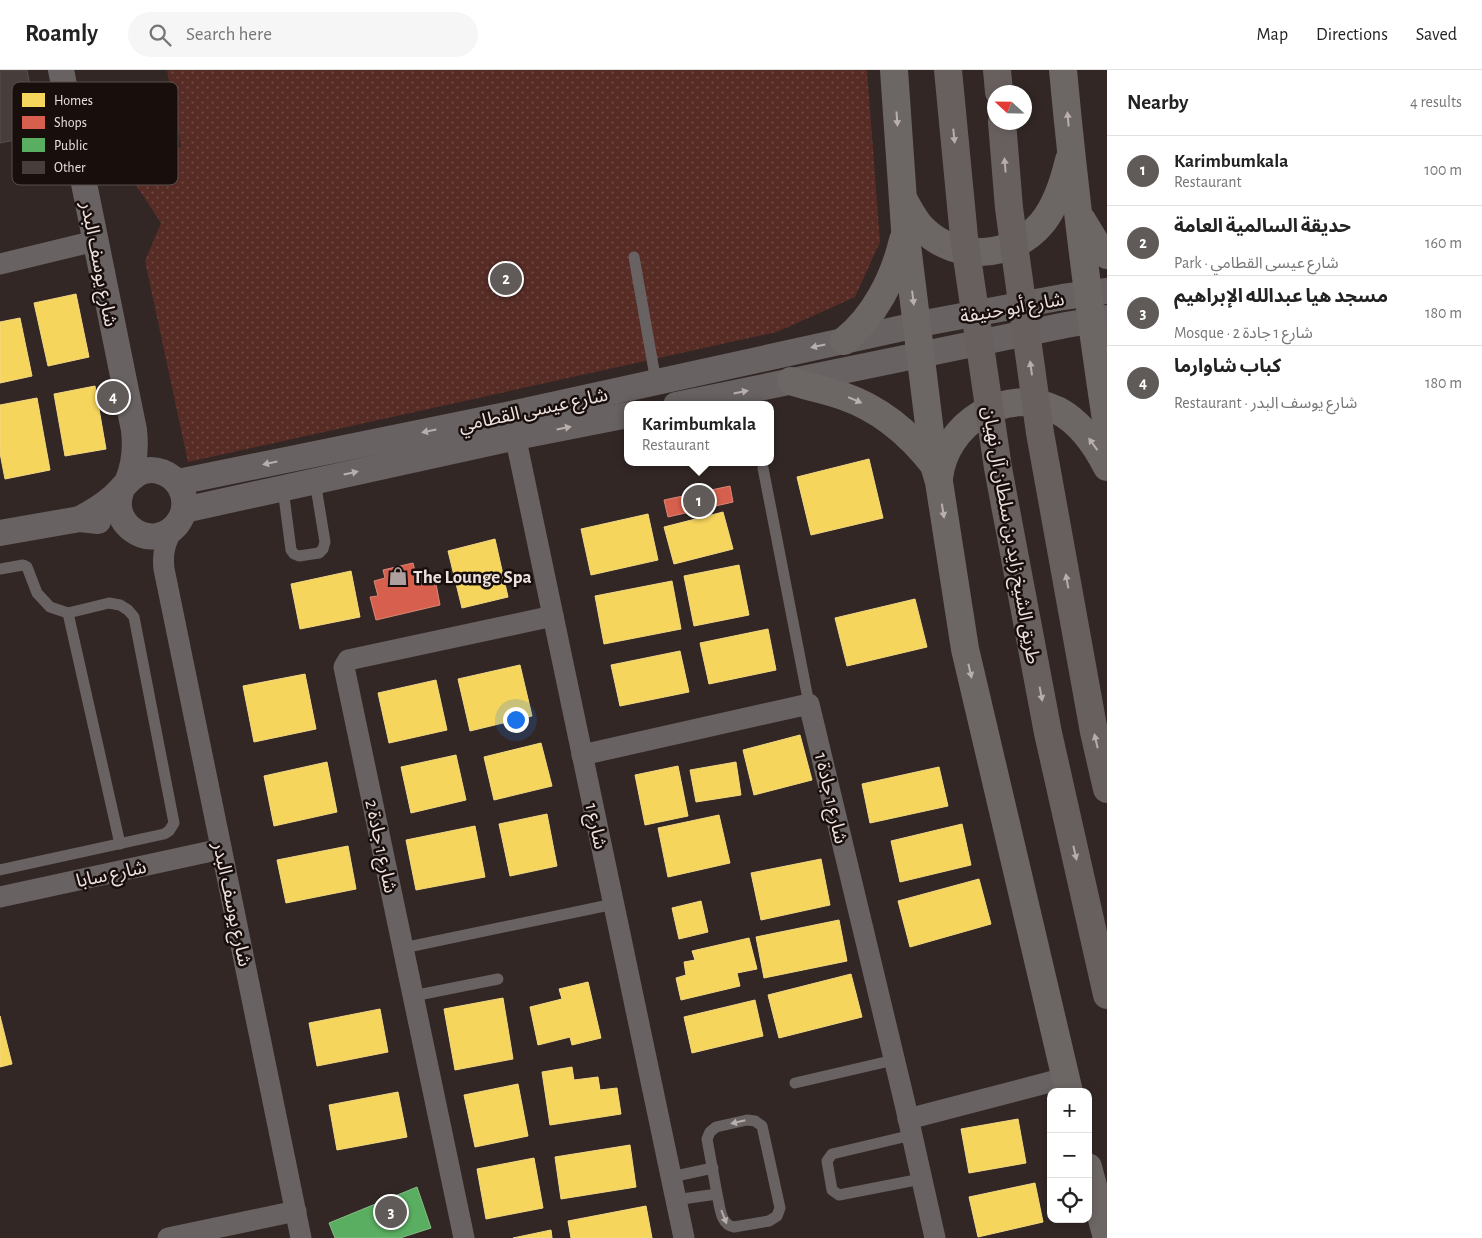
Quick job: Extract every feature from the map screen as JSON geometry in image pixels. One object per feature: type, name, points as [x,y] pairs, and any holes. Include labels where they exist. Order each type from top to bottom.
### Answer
[{"type":"highway","name":"طريق الشيخ زايد بن سلطان آل نهيان","points":[[948,70],[964,237],[998,468],[1048,733],[1107,995]]},
{"type":"highway","points":[[997,70],[998,85]]},
{"type":"highway","points":[[1003,130],[1009,208],[1040,433],[1094,732],[1107,789]]},
{"type":"main road","points":[[894,70],[907,215],[923,323],[965,649],[1067,1085]]},
{"type":"main road","points":[[1063,70],[1071,154],[1066,204],[1086,294],[1088,321],[1107,427]]},
{"type":"main road","points":[[907,215],[945,245],[958,250],[984,252],[1010,247],[1022,240],[1042,223],[1049,212],[1066,204]]},
{"type":"main road","points":[[1066,204],[1107,255]]},
{"type":"main road","points":[[844,341],[866,318],[884,290],[895,266],[907,215]]},
{"type":"main road","points":[[791,381],[809,388],[842,395],[873,409],[888,418],[924,452],[941,464]]},
{"type":"main road","points":[[941,464],[961,430],[974,418],[990,409],[1008,403],[1032,403],[1044,405],[1061,412],[1076,423],[1093,443],[1107,467]]},
{"type":"main road","points":[[1091,1178],[1107,1238]]},
{"type":"street","name":"شارع يوسف البدر","points":[[84,185],[136,442],[132,468],[125,484]]},
{"type":"street","points":[[0,264],[95,241]]},
{"type":"street","name":"شارع أبو حنيفة","points":[[923,323],[1086,294]]},
{"type":"street","name":"شارع أبو حنيفة","points":[[926,354],[1088,321]]},
{"type":"street","name":"شارع عيسى القطامي","points":[[179,519],[513,426],[656,382],[923,323]]},
{"type":"street","points":[[695,401],[926,354]]},
{"type":"street","name":"شارع عيسى القطامي","points":[[173,478],[513,426],[624,414]]},
{"type":"street","name":"شارع 1","points":[[513,426],[684,1238]]},
{"type":"street","name":"شارع يوسف البدر","points":[[134,430],[148,454],[173,478]]},
{"type":"street","points":[[0,533],[80,519],[111,522],[146,536],[156,536],[166,533],[179,519],[185,500],[182,491],[173,478],[158,470],[147,470],[137,474],[103,506],[80,519]]},
{"type":"street","points":[[125,484],[119,498],[119,509],[122,519],[133,530]]},
{"type":"street","name":"شارع يوسف البدر","points":[[179,519],[168,537],[164,548],[164,570],[301,1238]]},
{"type":"street","name":"شارع يوسف البدر","points":[[133,530],[153,549],[164,570]]},
{"type":"street","name":"شارع 1 جادة 2","points":[[464,1238],[344,667],[348,660],[553,616]]},
{"type":"street","points":[[582,756],[809,704]]},
{"type":"street","name":"شارع 1 جادة 1","points":[[809,704],[935,1238]]},
{"type":"street","name":"شارع سابا","points":[[0,898],[222,849]]},
{"type":"street","points":[[910,1127],[1067,1085]]},
{"type":"street","points":[[168,1238],[296,1211]]},
{"type":"lane","points":[[634,257],[656,382]]},
{"type":"lane","points":[[763,468],[809,704]]},
{"type":"lane","points":[[283,489],[290,550],[299,556],[319,553],[323,549],[325,542],[315,481]]},
{"type":"lane","points":[[0,569],[23,564],[27,567],[37,593],[50,606],[68,614],[109,603],[120,605],[134,617],[174,823],[169,831],[164,834],[0,870]]},
{"type":"lane","points":[[68,614],[120,844]]},
{"type":"lane","points":[[403,948],[614,904]]},
{"type":"lane","points":[[413,996],[498,979]]},
{"type":"lane","points":[[795,1083],[894,1060]]},
{"type":"lane","points":[[747,1120],[756,1121],[762,1126],[780,1208],[777,1216],[769,1221],[734,1227],[728,1226],[724,1222],[713,1168],[707,1139],[710,1132],[716,1127],[747,1120]]},
{"type":"lane","points":[[910,1127],[832,1154],[827,1161],[832,1190],[840,1195],[922,1179]]},
{"type":"lane","points":[[671,1177],[713,1168]]},
{"type":"lane","points":[[675,1200],[717,1194]]},
{"type":"shaded area","points":[[167,70],[867,70],[880,242],[855,297],[777,332],[188,462],[145,261],[161,223],[136,185],[178,185],[178,148],[181,147],[178,130],[178,82],[169,82]]},
{"type":"building: Homes","points":[[76,294],[89,357],[48,366],[34,303]]},
{"type":"building: Homes","points":[[20,318],[32,376],[0,383],[0,322]]},
{"type":"building: Homes","points":[[95,386],[106,449],[65,456],[54,394]]},
{"type":"building: Homes","points":[[37,398],[50,470],[5,479],[0,453],[0,405]]},
{"type":"building: Homes","points":[[869,459],[883,518],[811,535],[797,477]]},
{"type":"building: Homes","points":[[723,512],[733,549],[674,564],[664,527]]},
{"type":"building: Homes","points":[[648,514],[658,560],[591,575],[581,529]]},
{"type":"building: Homes","points":[[495,539],[508,597],[462,608],[448,551]]},
{"type":"building: Homes","points":[[739,565],[749,615],[694,626],[684,576]]},
{"type":"building: Homes","points":[[351,571],[360,617],[300,629],[291,584]]},
{"type":"building: Homes","points":[[672,581],[681,629],[604,644],[595,596]]},
{"type":"building: Homes","points":[[915,599],[927,647],[847,666],[835,618]]},
{"type":"building: Homes","points":[[768,629],[776,670],[709,684],[700,643]]},
{"type":"building: Homes","points":[[680,651],[689,692],[620,706],[611,665]]},
{"type":"building: Homes","points":[[520,665],[532,716],[470,731],[458,679]]},
{"type":"building: Homes","points":[[305,674],[316,729],[254,742],[243,686]]},
{"type":"building: Homes","points":[[436,680],[447,730],[389,743],[378,693]]},
{"type":"building: Homes","points":[[800,735],[812,780],[754,795],[743,750]]},
{"type":"building: Homes","points":[[541,743],[552,786],[494,800],[484,757]]},
{"type":"building: Homes","points":[[456,755],[466,800],[411,813],[401,767]]},
{"type":"building: Homes","points":[[327,762],[337,812],[274,826],[264,776]]},
{"type":"building: Homes","points":[[736,762],[741,795],[696,802],[690,770]]},
{"type":"building: Homes","points":[[678,766],[688,816],[645,825],[635,775]]},
{"type":"building: Homes","points":[[939,767],[948,806],[870,823],[862,784]]},
{"type":"building: Homes","points":[[547,814],[557,866],[510,876],[499,824]]},
{"type":"building: Homes","points":[[719,815],[730,863],[668,877],[658,828]]},
{"type":"building: Homes","points":[[962,824],[971,865],[900,882],[891,841]]},
{"type":"building: Homes","points":[[475,826],[485,877],[416,890],[406,840]]},
{"type":"building: Homes","points":[[348,846],[356,889],[286,903],[277,860]]},
{"type":"building: Homes","points":[[821,859],[830,905],[761,920],[751,873]]},
{"type":"building: Homes","points":[[979,879],[991,924],[910,947],[898,901]]},
{"type":"building: Homes","points":[[701,901],[708,932],[679,939],[672,908]]},
{"type":"building: Homes","points":[[839,920],[847,961],[764,978],[756,937]]},
{"type":"building: Homes","points":[[749,938],[757,969],[737,973],[740,986],[681,1000],[676,978],[686,975],[684,962],[695,960],[692,951]]},
{"type":"building: Homes","points":[[851,974],[862,1017],[779,1038],[768,995]]},
{"type":"building: Homes","points":[[588,982],[601,1038],[572,1045],[570,1037],[538,1045],[530,1007],[562,999],[559,989]]},
{"type":"building: Homes","points":[[503,998],[513,1059],[455,1070],[444,1009]]},
{"type":"building: Homes","points":[[755,1000],[763,1036],[692,1053],[684,1017]]},
{"type":"building: Homes","points":[[380,1009],[388,1052],[317,1066],[309,1023]]},
{"type":"building: Homes","points":[[0,1016],[12,1064],[0,1067]]},
{"type":"building: Homes","points":[[572,1067],[574,1080],[598,1077],[600,1090],[617,1088],[621,1114],[550,1125],[542,1072]]},
{"type":"building: Homes","points":[[518,1084],[528,1136],[475,1147],[464,1095]]},
{"type":"building: Homes","points":[[398,1092],[407,1137],[337,1150],[329,1105]]},
{"type":"building: Homes","points":[[1018,1119],[1026,1163],[969,1173],[961,1129]]},
{"type":"building: Homes","points":[[630,1145],[636,1187],[561,1199],[555,1157]]},
{"type":"building: Homes","points":[[534,1158],[543,1208],[486,1219],[477,1169]]},
{"type":"building: Homes","points":[[1035,1183],[1043,1222],[978,1237],[969,1197]]},
{"type":"building: Homes","points":[[646,1206],[652,1238],[571,1238],[568,1221]]},
{"type":"building: Homes","points":[[551,1230],[552,1238],[513,1238]]},
{"type":"building: Shops","points":[[730,486],[733,502],[668,517],[664,500]]},
{"type":"building: Shops","points":[[413,563],[415,571],[426,568],[430,586],[436,584],[440,605],[376,620],[370,597],[378,596],[374,581],[385,578],[383,570]]},
{"type":"building: Public","points":[[417,1187],[431,1228],[400,1238],[335,1238],[329,1223]]},
{"type":"building: Other","points":[[0,70],[27,70],[29,82],[12,82],[12,141],[0,143]]},
{"type":"place","name":"حديقة السالمية العامة","points":[[506,279]]},
{"type":"place","name":"كباب شاوارما","points":[[113,397]]},
{"type":"place","name":"Karimbumkala","points":[[699,501]]},
{"type":"place","name":"The Lounge Spa","points":[[398,576]]},
{"type":"place","name":"مسجد هيا عبدالله الإبراهيم","points":[[391,1212]]}]
